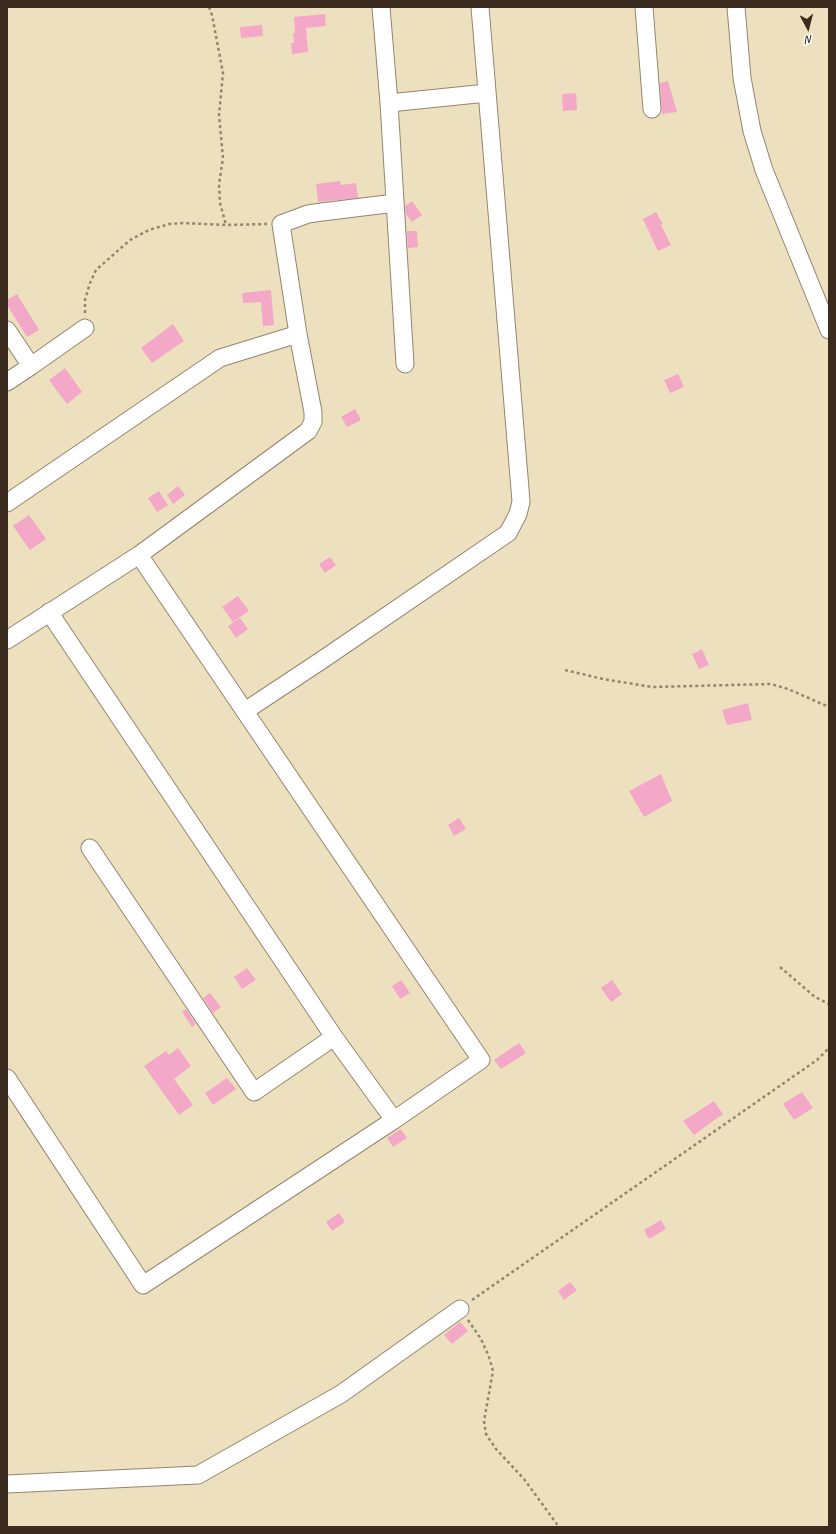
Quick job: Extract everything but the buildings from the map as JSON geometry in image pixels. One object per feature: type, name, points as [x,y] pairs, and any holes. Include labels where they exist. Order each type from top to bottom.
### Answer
[{"type":"street","points":[[381,7],[389,103],[405,364]]},
{"type":"street","points":[[245,711],[508,533],[518,514],[521,502],[480,7]]},
{"type":"street","points":[[644,7],[652,109]]},
{"type":"street","points":[[736,7],[742,78],[752,132],[764,170],[829,330]]},
{"type":"street","points":[[389,103],[487,93]]},
{"type":"street","points":[[7,640],[139,555],[304,435],[311,427],[313,422],[313,412],[298,334],[281,224],[308,214],[395,203]]},
{"type":"street","points":[[7,382],[85,328]]},
{"type":"street","points":[[7,330],[31,366]]},
{"type":"street","points":[[7,503],[220,358],[298,334]]},
{"type":"street","points":[[7,1078],[143,1285],[394,1120],[481,1060],[139,555]]},
{"type":"street","points":[[49,612],[334,1037],[394,1120]]},
{"type":"street","points":[[90,848],[254,1092],[334,1037]]},
{"type":"street","points":[[7,1484],[198,1475],[341,1394],[460,1309]]},
{"type":"path","points":[[209,7],[212,15],[223,73],[219,115],[223,158],[219,184],[220,203],[226,225]]},
{"type":"path","points":[[85,328],[86,300],[90,283],[96,270],[130,240],[149,230],[169,224],[281,224]]},
{"type":"path","points":[[565,670],[603,679],[652,687],[771,684],[788,689],[829,707]]},
{"type":"path","points":[[780,967],[815,997],[829,1004]]},
{"type":"path","points":[[558,1527],[524,1479],[496,1449],[486,1434],[484,1421],[493,1371],[481,1339],[460,1309],[810,1065],[829,1048]]}]
